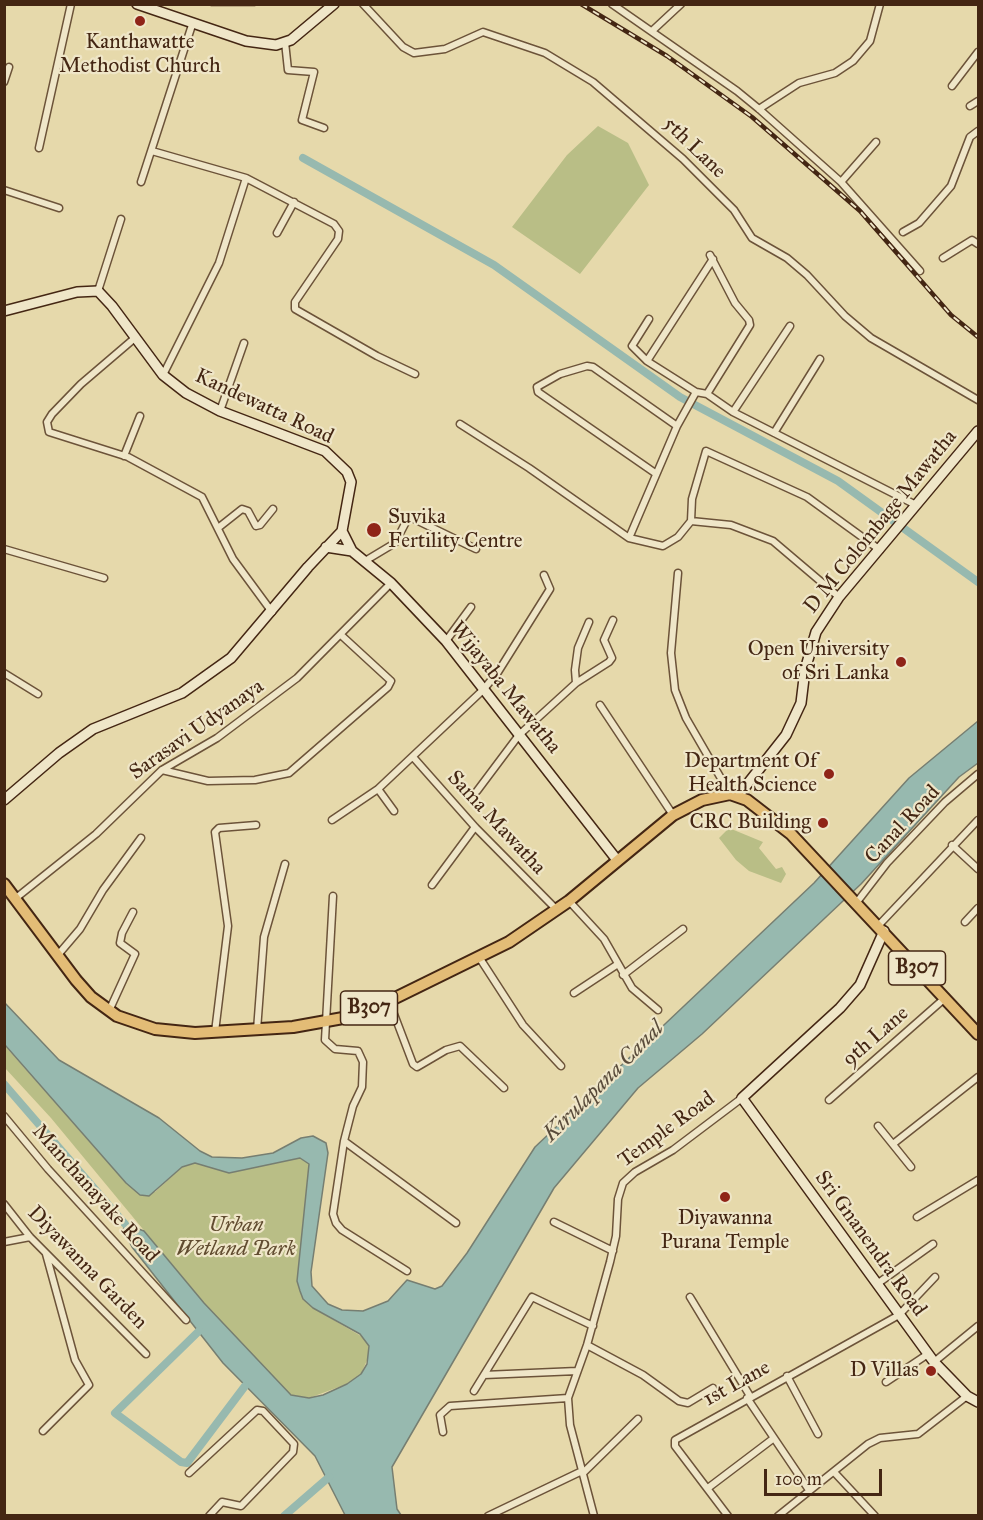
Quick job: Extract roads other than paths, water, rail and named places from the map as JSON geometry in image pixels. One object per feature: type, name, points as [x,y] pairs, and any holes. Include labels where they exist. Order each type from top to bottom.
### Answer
[{"type":"main road","name":"B307","points":[[4,884],[57,956],[91,997],[108,1011],[155,1029],[195,1034],[257,1031],[327,1022],[389,1001],[479,957],[509,942],[569,902],[673,815],[702,800],[734,795],[747,800],[788,831],[856,901],[978,1034]]},
{"type":"street","points":[[39,148],[71,4]]},
{"type":"street","points":[[137,4],[261,45],[285,42],[305,30],[334,4]]},
{"type":"street","name":"5th Lane","points":[[363,4],[403,47],[414,53],[445,49],[483,32],[545,53],[593,82],[683,159],[734,210],[752,238],[786,258],[807,275],[845,316],[871,338],[978,400]]},
{"type":"street","points":[[612,4],[737,91],[759,109],[841,182],[920,272]]},
{"type":"street","points":[[652,32],[681,4]]},
{"type":"street","points":[[759,109],[799,83],[835,73],[853,61],[870,41],[879,4]]},
{"type":"street","points":[[141,182],[193,22]]},
{"type":"street","points":[[285,42],[288,70],[311,70],[315,77],[302,120],[324,128]]},
{"type":"street","points":[[952,86],[978,52]]},
{"type":"street","points":[[4,82],[9,67]]},
{"type":"street","points":[[970,106],[978,101]]},
{"type":"street","points":[[903,232],[919,223],[951,186],[969,136],[978,131]]},
{"type":"street","points":[[841,182],[876,142]]},
{"type":"street","points":[[152,151],[246,178],[334,224],[339,231],[339,239],[295,302],[295,309],[377,356],[415,374]]},
{"type":"street","points":[[163,375],[219,263],[246,178]]},
{"type":"street","points":[[4,190],[59,208]]},
{"type":"street","points":[[277,233],[294,202]]},
{"type":"street","points":[[4,311],[77,292],[98,291],[121,219]]},
{"type":"street","points":[[943,258],[972,240],[978,244]]},
{"type":"street","points":[[647,362],[711,257],[735,303],[749,320],[750,325],[707,394]]},
{"type":"street","name":"Kandewatta Road","points":[[98,291],[136,337],[163,375],[186,393],[220,411],[326,451],[347,472],[351,482],[342,531]]},
{"type":"street","points":[[649,319],[632,346],[647,362],[696,392],[707,394],[733,412],[916,506]]},
{"type":"street","points":[[733,412],[790,326]]},
{"type":"street","points":[[136,337],[81,384],[47,422],[49,432],[124,456],[202,497],[233,559],[272,612]]},
{"type":"street","points":[[220,411],[244,343]]},
{"type":"street","points":[[774,433],[820,359]]},
{"type":"street","points":[[655,473],[538,392],[537,387],[560,374],[587,366],[592,367],[676,426]]},
{"type":"street","points":[[629,538],[676,426],[696,392]]},
{"type":"street","points":[[124,456],[140,416]]},
{"type":"street","points":[[460,424],[529,468],[629,538],[663,546],[678,537],[691,521],[692,499],[706,451],[807,497],[883,547]]},
{"type":"street","name":"D M Colombage Mawatha","points":[[734,795],[786,735],[801,703],[805,670],[816,632],[839,597],[978,431]]},
{"type":"street","points":[[218,528],[242,509],[248,511],[256,526],[260,525],[273,509]]},
{"type":"street","points":[[365,561],[395,543],[408,518],[476,549]]},
{"type":"street","points":[[691,521],[731,525],[773,542],[839,597]]},
{"type":"street","points":[[4,800],[59,753],[93,729],[182,693],[231,658],[342,531],[352,551]]},
{"type":"street","points":[[326,547],[352,551]]},
{"type":"street","points":[[4,549],[104,579]]},
{"type":"street","name":"Wijayaba Mawatha","points":[[352,551],[391,583],[446,641],[617,860]]},
{"type":"street","points":[[678,573],[671,653],[675,690],[686,718],[734,795]]},
{"type":"street","points":[[332,820],[378,789],[483,690],[498,672],[550,589],[544,575]]},
{"type":"street","name":"Sarasavi Udyanaya","points":[[16,898],[96,834],[162,770],[217,738],[297,678],[391,583]]},
{"type":"street","points":[[446,641],[471,607]]},
{"type":"street","points":[[477,791],[519,735],[576,683],[612,658],[604,640],[613,620]]},
{"type":"street","points":[[576,683],[578,648],[589,622]]},
{"type":"street","points":[[162,770],[208,781],[255,780],[289,773],[391,681],[341,635]]},
{"type":"street","points":[[4,673],[38,694]]},
{"type":"street","points":[[600,705],[673,815]]},
{"type":"street","name":"Sama Mawatha","points":[[413,757],[474,827],[557,910]]},
{"type":"street","name":"Canal Road","points":[[856,901],[887,863],[945,802],[978,774]]},
{"type":"street","points":[[378,789],[394,811]]},
{"type":"street","points":[[881,928],[952,845],[978,820]]},
{"type":"street","points":[[215,1032],[228,927],[215,832],[219,828],[256,825]]},
{"type":"street","points":[[432,885],[474,827]]},
{"type":"street","points":[[57,956],[80,929],[103,890],[141,838]]},
{"type":"street","points":[[952,845],[978,869]]},
{"type":"street","points":[[257,1031],[264,937],[285,864]]},
{"type":"street","points":[[333,896],[325,1040],[329,1046],[358,1051],[363,1062],[362,1087],[344,1141],[333,1214],[342,1230],[407,1270]]},
{"type":"street","points":[[569,902],[603,939],[632,988],[658,1010]]},
{"type":"street","points":[[965,922],[978,908]]},
{"type":"street","points":[[108,1011],[135,954],[120,943],[122,933],[133,912]]},
{"type":"street","name":"Temple Road","points":[[594,1515],[570,1425],[567,1398],[593,1326],[613,1251],[618,1199],[623,1183],[635,1172],[673,1150],[742,1098],[847,1000],[860,985],[881,928]]},
{"type":"street","points":[[624,975],[683,929]]},
{"type":"street","points":[[479,957],[523,1025],[561,1066]]},
{"type":"street","points":[[574,993],[618,964]]},
{"type":"street","name":"9th Lane","points":[[829,1100],[945,998]]},
{"type":"street","points":[[389,1001],[413,1064],[417,1066],[446,1050],[460,1046],[504,1088]]},
{"type":"street","points":[[893,1144],[978,1077]]},
{"type":"street","name":"Sri Gnanendra Road","points":[[742,1098],[931,1358],[967,1396],[978,1401]]},
{"type":"street","name":"Manchanayake Road","points":[[4,1116],[48,1169],[186,1320]]},
{"type":"street","points":[[878,1126],[911,1167]]},
{"type":"street","points":[[344,1141],[456,1223]]},
{"type":"street","points":[[916,1217],[978,1180]]},
{"type":"street","name":"Diyawanna Garden","points":[[4,1204],[30,1237],[146,1354]]},
{"type":"street","points":[[554,1222],[613,1251]]},
{"type":"street","points":[[4,1242],[30,1237]]},
{"type":"street","points":[[877,1284],[933,1244]]},
{"type":"street","points":[[43,1431],[89,1384],[75,1360],[45,1251]]},
{"type":"street","name":"1st Lane","points":[[728,1515],[675,1446],[675,1440],[899,1315],[935,1277]]},
{"type":"street","points":[[474,1391],[532,1297],[593,1326]]},
{"type":"street","points":[[690,1297],[774,1438],[809,1490]]},
{"type":"street","points":[[886,1382],[931,1358],[978,1326]]},
{"type":"street","points":[[587,1345],[643,1375],[679,1401],[688,1403],[712,1388]]},
{"type":"street","points":[[484,1375],[577,1371]]},
{"type":"street","points":[[787,1376],[818,1434]]},
{"type":"street","points":[[778,1515],[868,1444],[880,1438],[918,1434],[967,1396]]},
{"type":"street","points":[[443,1432],[440,1414],[450,1406],[567,1398]]},
{"type":"street","points":[[189,1473],[256,1410],[263,1411],[294,1444],[293,1452],[241,1506],[222,1502],[209,1515]]},
{"type":"street","points":[[488,1515],[582,1472],[639,1419]]},
{"type":"street","points":[[708,1488],[774,1438]]},
{"type":"street","points":[[834,1472],[875,1515]]},
{"type":"water","name":"Kirulapana Canal","points":[[978,721],[978,763],[959,777],[861,884],[702,1034],[638,1088],[554,1188],[392,1467],[397,1509],[401,1515],[345,1515],[315,1456],[223,1363],[132,1247],[123,1230],[125,1224],[144,1231],[204,1303],[291,1395],[309,1398],[323,1395],[347,1384],[361,1374],[367,1364],[369,1346],[360,1334],[313,1308],[303,1299],[300,1291],[297,1281],[309,1164],[300,1158],[229,1173],[195,1163],[182,1167],[149,1196],[140,1195],[126,1183],[5,1045],[4,1002],[59,1060],[159,1118],[200,1151],[212,1157],[242,1158],[273,1153],[301,1138],[313,1136],[326,1143],[328,1153],[311,1272],[312,1286],[328,1304],[342,1310],[363,1311],[388,1301],[407,1280],[435,1289],[442,1286],[467,1253],[535,1147],[814,883],[909,778]]},
{"type":"waterway","points":[[303,158],[494,265],[680,397],[838,481],[978,582]]},
{"type":"waterway","points":[[4,1084],[125,1224]]},
{"type":"waterway","points":[[199,1331],[115,1413],[181,1462],[187,1463],[245,1386]]},
{"type":"waterway","points":[[284,1516],[329,1477]]},
{"type":"railway","points":[[211,4],[255,4]]},
{"type":"railway","points":[[581,4],[667,56],[752,117],[860,211],[951,315],[978,337]]},
{"type":"place","name":"Kanthawatte Methodist Church","points":[[140,21]]},
{"type":"place","name":"Suvika Fertility Centre","points":[[374,530]]},
{"type":"place","name":"Open University of Sri Lanka","points":[[901,662]]},
{"type":"place","name":"Department Of Health Science","points":[[829,774]]},
{"type":"place","name":"CRC Building","points":[[823,823]]},
{"type":"place","name":"Diyawanna Purana Temple","points":[[725,1197]]},
{"type":"place","name":"D Villas","points":[[931,1371]]},
{"type":"park label","name":"Urban Wetland Park","points":[[236,1238]]}]
